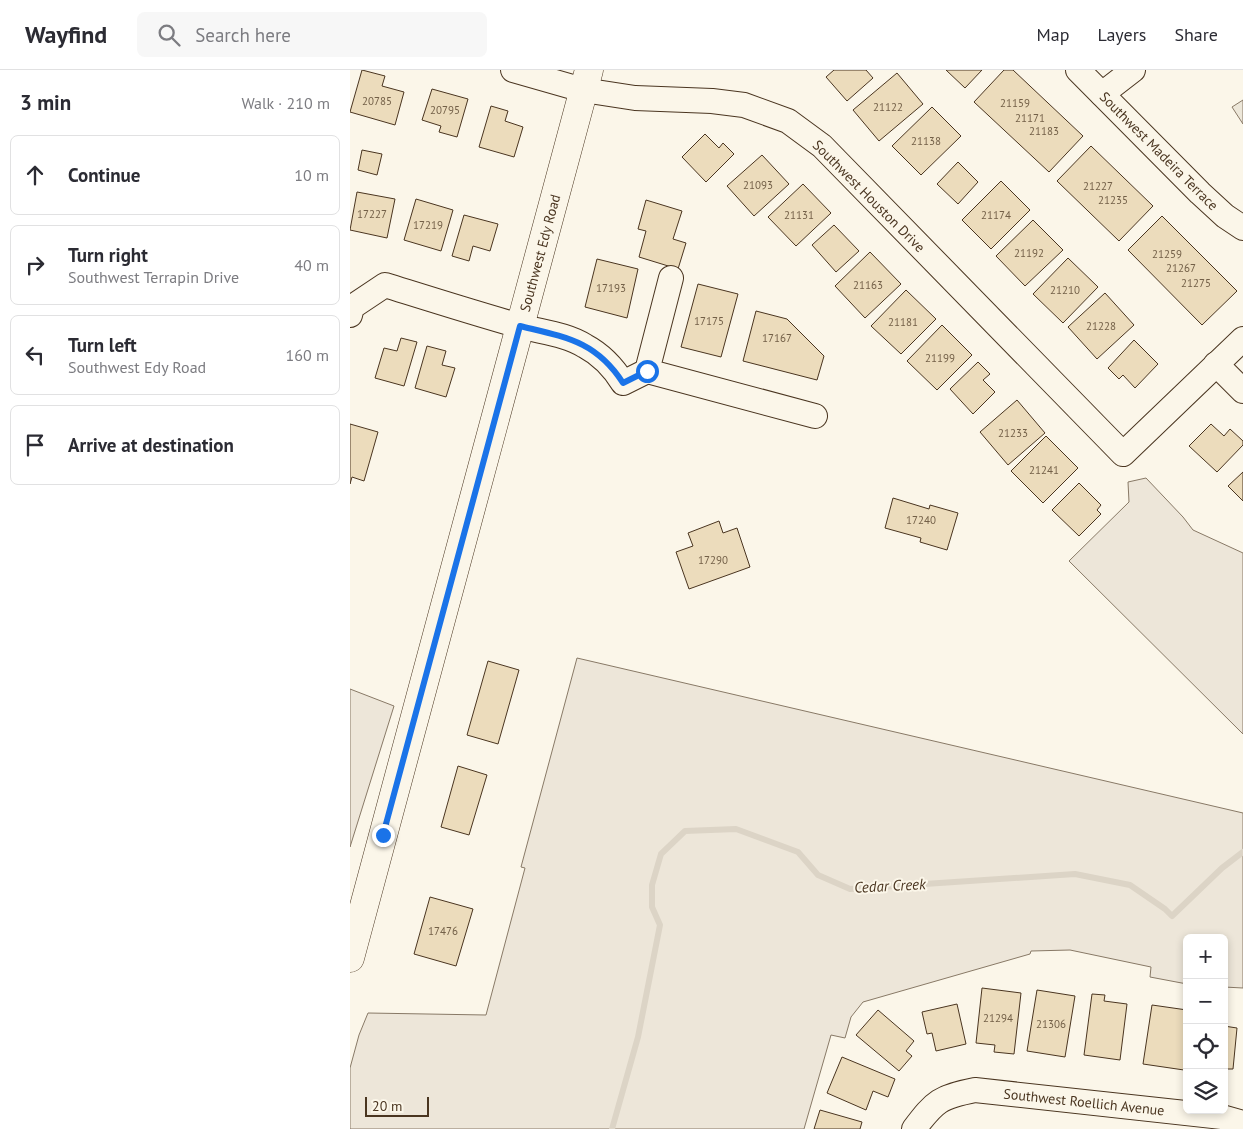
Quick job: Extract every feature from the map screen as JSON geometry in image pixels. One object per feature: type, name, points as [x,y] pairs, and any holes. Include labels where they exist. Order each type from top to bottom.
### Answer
[{"type":"main road","name":"Southwest Edy Road","points":[[350,958],[586,80]]},
{"type":"street","name":"Southwest Houston Drive","points":[[512,70],[586,80],[636,98],[712,101],[744,105],[788,121],[822,146],[1124,454],[1216,364]]},
{"type":"street","name":"Southwest Madeira Terrace","points":[[1078,70],[1200,193],[1225,216],[1243,228]]},
{"type":"street","points":[[1102,94],[1133,70]]},
{"type":"street","points":[[647,371],[671,278]]},
{"type":"street","points":[[350,315],[352,307],[385,285],[584,345],[605,359],[623,383],[647,371],[815,416]]},
{"type":"street","points":[[1243,339],[1216,364],[1243,391]]},
{"type":"street","name":"Southwest Roellich Avenue","points":[[914,1129],[929,1108],[949,1095],[975,1090],[1222,1117],[1243,1123]]},
{"type":"shaded area","points":[[1243,100],[1243,124],[1232,107]]},
{"type":"shaded area","points":[[1146,478],[1193,530],[1243,553],[1243,734],[1069,561],[1129,502],[1128,482]]},
{"type":"shaded area","points":[[577,658],[1243,813],[1243,988],[1228,987],[1228,934],[1183,934],[1183,983],[1150,977],[1151,967],[1070,950],[1031,951],[1030,954],[863,1002],[851,1017],[845,1038],[831,1035],[804,1129],[350,1129],[350,1068],[359,1035],[368,1013],[486,1015],[525,868],[521,867]]},
{"type":"shaded area","points":[[350,689],[394,706],[350,847]]},
{"type":"building","points":[[362,70],[385,76],[382,86],[404,92],[395,125],[350,112]]},
{"type":"building","points":[[834,70],[866,70],[873,78],[847,101],[826,77]]},
{"type":"building","points":[[946,70],[982,70],[965,88]]},
{"type":"building","points":[[1004,70],[1013,70],[1083,136],[1049,172],[974,102]]},
{"type":"building","points":[[897,73],[923,104],[879,141],[853,110]]},
{"type":"building","points":[[432,89],[468,99],[457,137],[439,132],[441,126],[422,120]]},
{"type":"building","points":[[491,106],[508,111],[505,121],[523,127],[514,157],[479,147]]},
{"type":"building","points":[[932,107],[961,136],[921,175],[892,146]]},
{"type":"building","points":[[705,134],[719,148],[723,143],[734,154],[706,182],[682,157]]},
{"type":"building","points":[[1091,146],[1153,206],[1119,241],[1057,181]]},
{"type":"building","points":[[362,150],[382,154],[377,175],[358,170]]},
{"type":"building","points":[[762,155],[789,184],[754,216],[727,186]]},
{"type":"building","points":[[958,162],[978,182],[958,204],[937,184]]},
{"type":"building","points":[[1001,181],[1030,210],[991,249],[962,220]]},
{"type":"building","points":[[803,184],[831,213],[796,246],[768,217]]},
{"type":"building","points":[[357,192],[395,199],[387,238],[350,230]]},
{"type":"building","points":[[416,199],[453,210],[441,251],[404,240]]},
{"type":"building","points":[[646,200],[682,211],[673,239],[686,243],[678,269],[639,257],[646,231],[638,229]]},
{"type":"building","points":[[464,215],[498,224],[490,251],[473,246],[469,261],[452,256]]},
{"type":"building","points":[[1162,216],[1237,291],[1202,325],[1128,250]]},
{"type":"building","points":[[1033,220],[1063,250],[1025,286],[996,256]]},
{"type":"building","points":[[834,225],[859,251],[836,272],[812,245]]},
{"type":"building","points":[[870,252],[901,284],[865,318],[835,286]]},
{"type":"building","points":[[1068,258],[1098,287],[1063,323],[1033,294]]},
{"type":"building","points":[[597,259],[638,269],[627,318],[585,307]]},
{"type":"building","points":[[698,284],[738,294],[721,357],[681,347]]},
{"type":"building","points":[[906,290],[936,319],[901,354],[871,326]]},
{"type":"building","points":[[1105,293],[1134,325],[1097,359],[1068,327]]},
{"type":"building","points":[[756,311],[787,319],[824,356],[817,380],[743,361]]},
{"type":"building","points":[[942,325],[972,355],[937,390],[907,361]]},
{"type":"building","points":[[401,338],[417,342],[404,386],[375,378],[384,348],[397,351]]},
{"type":"building","points":[[1134,340],[1158,364],[1135,388],[1123,375],[1119,379],[1108,368]]},
{"type":"building","points":[[427,346],[446,351],[442,365],[455,368],[446,397],[415,388]]},
{"type":"building","points":[[978,362],[990,374],[983,380],[995,392],[973,414],[950,389]]},
{"type":"building","points":[[1017,400],[1045,433],[1008,465],[980,432]]},
{"type":"building","points":[[350,424],[378,432],[364,481],[352,477],[350,484]]},
{"type":"building","points":[[1211,424],[1224,436],[1230,429],[1243,441],[1243,445],[1217,472],[1189,446]]},
{"type":"building","points":[[1046,436],[1078,468],[1043,503],[1011,471]]},
{"type":"building","points":[[1243,472],[1243,501],[1228,486]]},
{"type":"building","points":[[1079,483],[1101,505],[1097,510],[1101,514],[1079,536],[1052,510]]},
{"type":"building","points":[[893,498],[929,509],[930,505],[958,513],[947,550],[920,542],[921,538],[885,528]]},
{"type":"building","points":[[719,521],[723,533],[737,528],[750,567],[689,589],[676,552],[693,546],[688,533]]},
{"type":"building","points":[[488,661],[519,670],[498,744],[467,735]]},
{"type":"building","points":[[458,766],[487,775],[469,835],[441,827]]},
{"type":"building","points":[[430,897],[473,909],[456,966],[414,954]]},
{"type":"building","points":[[982,988],[1021,993],[1014,1054],[994,1052],[995,1045],[976,1043]]},
{"type":"building","points":[[1037,990],[1075,996],[1065,1057],[1027,1051]]},
{"type":"building","points":[[1092,994],[1105,995],[1104,1001],[1127,1004],[1120,1060],[1084,1055]]},
{"type":"building","points":[[957,1004],[966,1044],[936,1051],[932,1033],[927,1034],[922,1012]]},
{"type":"building","points":[[1152,1005],[1183,1009],[1183,1070],[1143,1064]]},
{"type":"building","points":[[878,1010],[914,1041],[906,1051],[912,1056],[899,1071],[856,1035]]},
{"type":"building","points":[[1228,1027],[1237,1028],[1233,1069],[1228,1069]]},
{"type":"building","points":[[842,1057],[895,1079],[888,1097],[873,1091],[866,1110],[827,1093]]},
{"type":"building","points":[[820,1110],[862,1122],[860,1129],[814,1129]]},
{"type":"waterway","name":"Cedar Creek","points":[[612,1129],[638,1037],[660,925],[652,907],[652,885],[661,854],[685,831],[736,829],[798,852],[818,875],[850,889],[1075,874],[1130,885],[1172,916],[1222,868],[1243,852]]},
{"type":"route","points":[[383,835],[520,326],[584,345],[605,359],[623,383],[647,371]]}]
